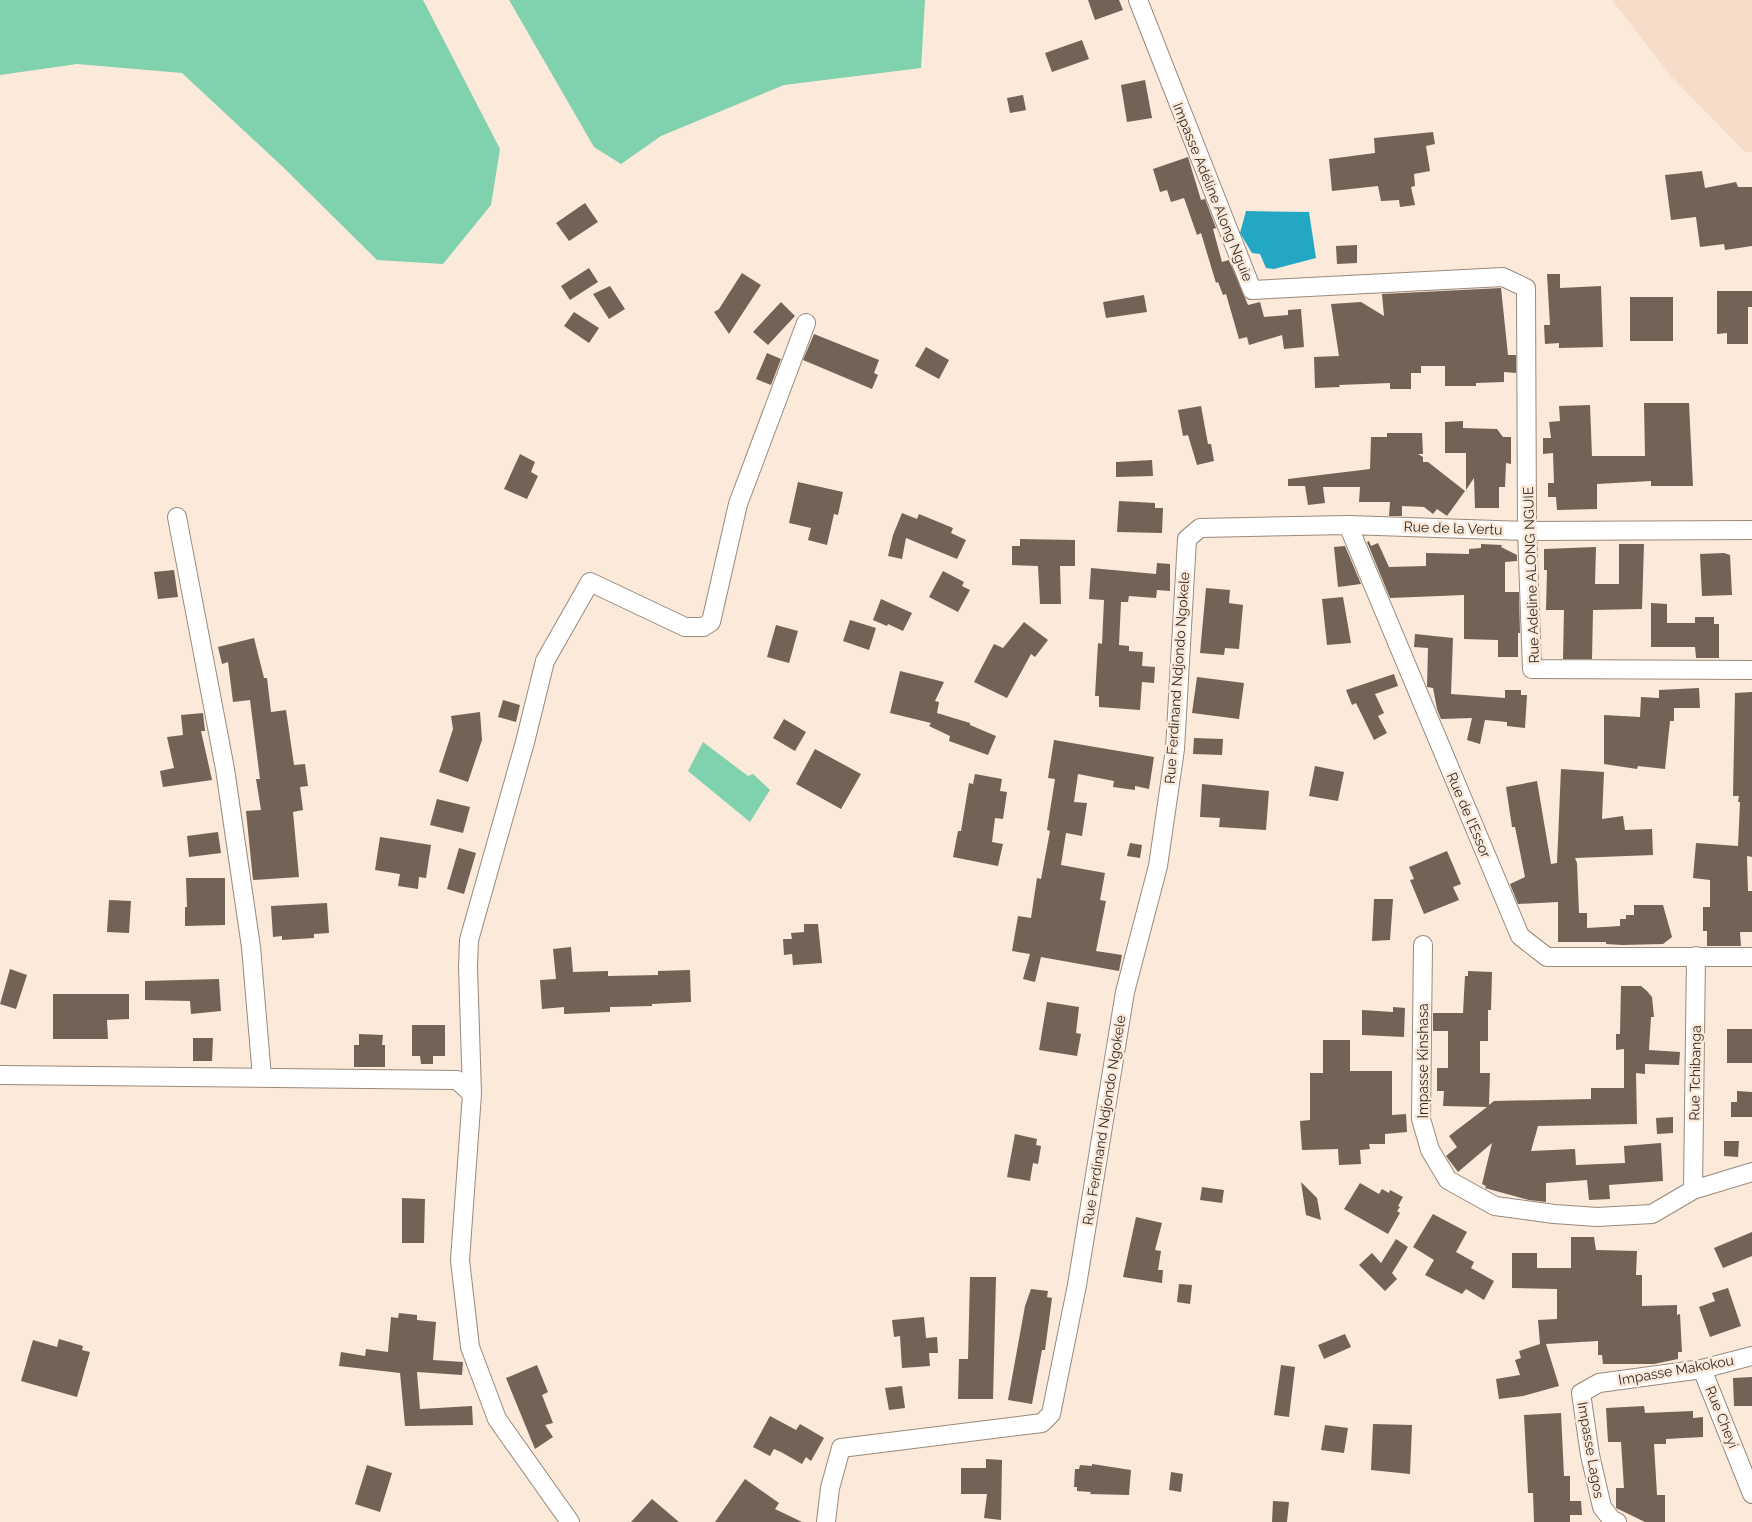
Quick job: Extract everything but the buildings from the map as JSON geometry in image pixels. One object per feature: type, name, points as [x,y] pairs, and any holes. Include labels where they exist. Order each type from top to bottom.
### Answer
[{"type":"street","name":"Impasse Adéline Along Nguie","points":[[1138,0],[1252,290],[1503,277]]},
{"type":"street","name":"Rue Adeline ALONG NGUIE","points":[[1503,277],[1526,288],[1527,530],[1532,669],[1752,670]]},
{"type":"street","points":[[570,1522],[497,1419],[470,1347],[460,1260],[472,1094],[468,967],[469,940],[545,661],[590,582],[685,627],[703,627],[711,622],[738,504],[806,323]]},
{"type":"street","points":[[178,517],[225,770],[251,947],[262,1077]]},
{"type":"street","name":"Rue de la Vertu","points":[[1187,538],[1200,528],[1348,525],[1527,530],[1752,530]]},
{"type":"street","name":"Rue de l'Essor","points":[[1348,525],[1520,936],[1547,957],[1696,956],[1752,958]]},
{"type":"street","name":"Rue Ferdinand Ndjondo Ngokele","points":[[826,1522],[830,1488],[841,1448],[1042,1423],[1051,1414],[1077,1285],[1125,992],[1158,866],[1175,749],[1187,538]]},
{"type":"street","name":"Impasse Kinshasa","points":[[1424,946],[1421,1119],[1430,1150],[1448,1180],[1495,1206],[1554,1214],[1597,1217],[1652,1214],[1693,1190],[1752,1172]]},
{"type":"street","name":"Rue Tchibanga","points":[[1693,1190],[1696,956]]},
{"type":"street","points":[[0,1075],[457,1080],[472,1094]]},
{"type":"street","name":"Impasse Makokou","points":[[1599,1383],[1702,1369],[1752,1356]]},
{"type":"street","name":"Rue Cheyi","points":[[1702,1369],[1752,1494]]},
{"type":"street","name":"Impasse Lagos","points":[[1599,1383],[1581,1392],[1590,1455],[1602,1507],[1612,1520],[1617,1522]]},
{"type":"shaded area","points":[[1612,0],[1752,0],[1752,152],[1745,152],[1670,75]]},
{"type":"green space","points":[[0,0],[423,0],[500,149],[491,205],[443,264],[377,260],[284,168],[182,73],[77,64],[0,75]]},
{"type":"green space","points":[[509,0],[925,0],[921,68],[784,85],[661,136],[621,164],[594,147]]},
{"type":"green space","points":[[703,742],[748,776],[753,774],[770,790],[750,822],[688,771]]},
{"type":"water","points":[[1246,211],[1309,212],[1316,258],[1274,269],[1266,268],[1260,254],[1252,253],[1240,233]]}]
